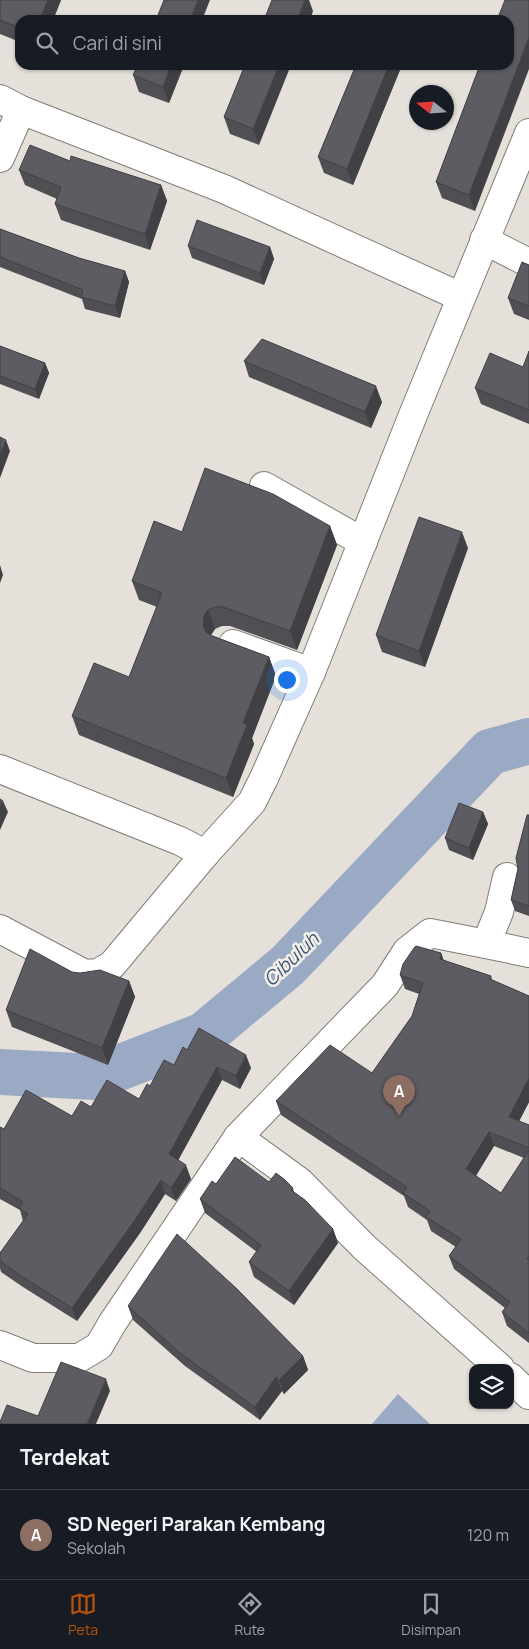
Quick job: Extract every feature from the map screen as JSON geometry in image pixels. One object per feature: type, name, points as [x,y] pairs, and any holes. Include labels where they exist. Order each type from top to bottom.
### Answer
[{"type":"street","points":[[0,158],[10,104],[224,189],[461,297]]},
{"type":"street","points":[[0,929],[85,974],[98,973],[112,965],[205,854],[252,802],[311,672],[484,240],[529,133]]},
{"type":"street","points":[[484,240],[529,263]]},
{"type":"street","points":[[264,486],[363,542]]},
{"type":"street","points":[[225,641],[311,672]]},
{"type":"street","points":[[0,769],[180,841],[205,854]]},
{"type":"street","points":[[486,944],[499,912],[507,877]]},
{"type":"street","points":[[0,1344],[33,1358],[79,1358],[99,1346],[113,1322],[238,1137],[385,984],[407,951],[430,934],[529,953]]},
{"type":"street","points":[[238,1137],[300,1182],[364,1247],[496,1364]]},
{"type":"street","points":[[514,1381],[529,1395]]},
{"type":"water","points":[[398,1394],[430,1424],[372,1424]]},
{"type":"building","points":[[0,0],[48,0],[42,15],[15,15],[15,26],[0,20]]},
{"type":"building","points":[[164,0],[198,0],[192,15],[158,15]]},
{"type":"building","points":[[272,0],[305,0],[299,15],[266,15]]},
{"type":"building","points":[[505,0],[529,0],[529,37],[469,195],[436,182],[478,70],[514,70],[514,15],[499,15]]},
{"type":"building","points":[[136,70],[169,70],[163,87],[133,75]]},
{"type":"building","points":[[243,70],[277,70],[253,129],[224,117]]},
{"type":"building","points":[[354,70],[387,70],[347,169],[318,157]]},
{"type":"building","points":[[30,145],[70,161],[71,156],[161,185],[145,234],[55,204],[61,187],[19,170]]},
{"type":"building","points":[[197,220],[270,247],[260,273],[188,246]]},
{"type":"building","points":[[0,229],[79,258],[125,271],[115,306],[81,297],[83,290],[0,257]]},
{"type":"building","points":[[522,262],[529,265],[529,306],[508,298]]},
{"type":"building","points":[[262,339],[376,386],[365,412],[244,361]]},
{"type":"building","points":[[0,346],[45,363],[35,389],[0,376]]},
{"type":"building","points":[[529,351],[529,410],[475,388],[490,353],[523,367]]},
{"type":"building","points":[[0,437],[6,440],[0,455]]},
{"type":"building","points":[[205,468],[273,494],[330,526],[290,631],[223,607],[215,607],[208,610],[204,616],[203,625],[206,632],[212,636],[269,657],[243,723],[247,725],[226,778],[72,716],[94,663],[129,677],[162,593],[132,581],[154,521],[182,532]]},
{"type":"building","points":[[419,517],[462,532],[419,651],[376,635]]},
{"type":"building","points":[[459,803],[483,812],[469,848],[445,838]]},
{"type":"building","points":[[527,815],[529,815],[529,906],[511,900],[518,869],[516,858]]},
{"type":"building","points":[[416,946],[441,953],[440,959],[491,976],[490,979],[529,996],[529,1078],[509,1117],[529,1125],[529,1148],[489,1132],[466,1169],[501,1193],[529,1150],[529,1256],[527,1259],[529,1260],[529,1333],[502,1312],[510,1302],[449,1256],[461,1239],[426,1217],[430,1211],[403,1193],[407,1187],[276,1101],[330,1045],[372,1073],[412,1016],[423,983],[400,975],[403,964]]},
{"type":"building","points":[[30,949],[72,972],[80,973],[100,970],[129,981],[102,1048],[6,1010]]},
{"type":"building","points":[[199,1028],[246,1055],[236,1076],[217,1067],[169,1154],[186,1165],[171,1188],[161,1180],[72,1308],[0,1261],[0,1253],[28,1214],[19,1208],[23,1202],[0,1188],[0,1127],[4,1129],[26,1090],[72,1116],[81,1101],[91,1107],[107,1080],[139,1099],[147,1084],[150,1086],[164,1060],[174,1065],[183,1047],[187,1050]]},
{"type":"building","points":[[235,1157],[269,1182],[276,1173],[293,1188],[291,1190],[305,1200],[333,1229],[289,1291],[249,1262],[261,1245],[200,1199],[212,1181],[216,1184]]},
{"type":"building","points":[[177,1234],[236,1288],[303,1356],[279,1380],[276,1377],[255,1407],[180,1353],[128,1306]]},
{"type":"building","points":[[61,1362],[106,1379],[87,1424],[0,1424],[7,1405],[38,1416]]},
{"type":"waterway","name":"Cibuluh","points":[[0,1072],[95,1077],[204,1035],[288,965],[490,752],[529,741]]},
{"type":"place","name":"SD Negeri Parakan Kembang","points":[[399,1116]]}]
